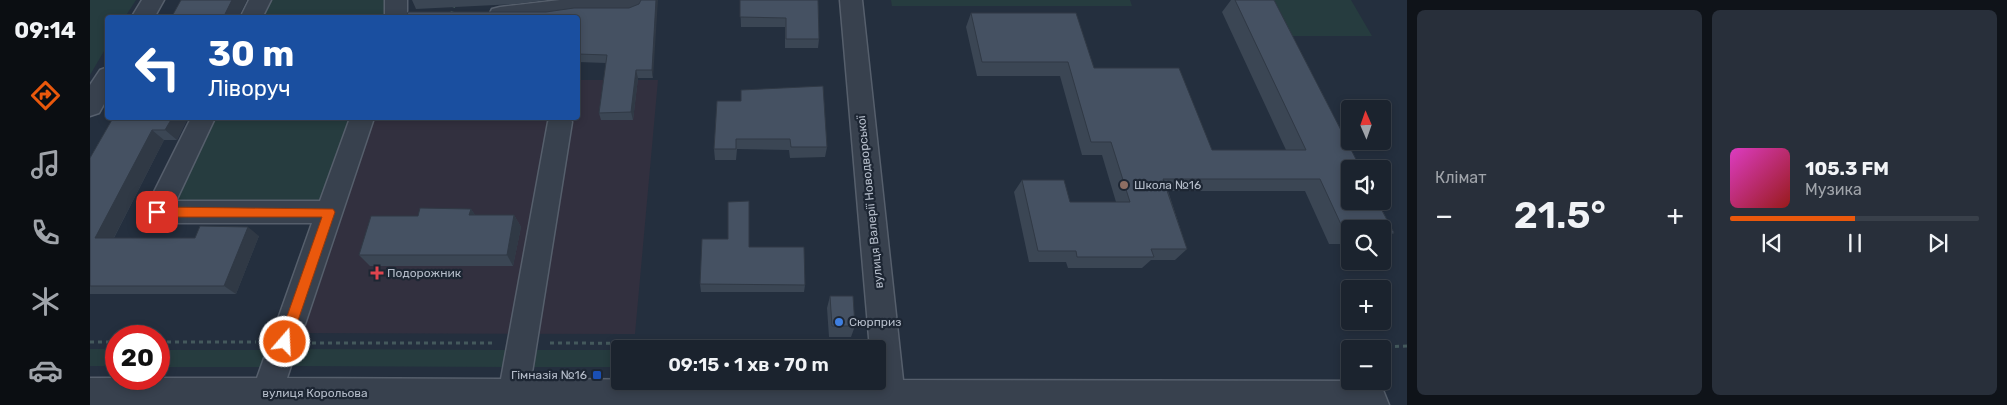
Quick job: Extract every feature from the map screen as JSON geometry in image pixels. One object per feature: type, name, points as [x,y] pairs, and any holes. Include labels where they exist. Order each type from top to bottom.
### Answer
[{"type":"street","points":[[144,15],[152,0]]},
{"type":"street","points":[[252,15],[260,0]]},
{"type":"street","points":[[396,0],[396,15]]},
{"type":"street","points":[[453,8],[515,14],[576,6],[632,6],[632,0]]},
{"type":"street","name":"вулиця Валерії Новодворської","points":[[851,0],[889,400]]},
{"type":"street","points":[[90,106],[105,81]]},
{"type":"street","points":[[202,120],[157,212],[329,212]]},
{"type":"street","points":[[267,393],[361,120]]},
{"type":"street","points":[[513,394],[560,122]]},
{"type":"street","name":"вулиця Корольова","points":[[90,393],[267,393],[440,400],[513,394],[889,400],[1370,396],[1374,405]]},
{"type":"path","points":[[90,342],[105,342]]},
{"type":"path","points":[[1391,346],[1407,346]]},
{"type":"shaded area","points":[[580,80],[658,80],[635,334],[295,333],[367,120],[580,120]]},
{"type":"green space","points":[[90,0],[136,0],[126,15],[105,15],[105,49],[90,75]]},
{"type":"green space","points":[[268,0],[390,0],[390,15],[260,15]]},
{"type":"green space","points":[[891,0],[1130,0],[1132,6],[892,6]]},
{"type":"green space","points":[[1268,0],[1351,0],[1372,36],[1286,36]]},
{"type":"green space","points":[[211,120],[354,120],[326,202],[171,202]]},
{"type":"green space","points":[[90,349],[105,349],[105,366],[90,366]]},
{"type":"green space","points":[[298,349],[510,350],[507,367],[292,366]]},
{"type":"green space","points":[[170,350],[268,350],[262,367],[170,367]]},
{"type":"green space","points":[[529,350],[611,350],[611,367],[526,367]]},
{"type":"building","points":[[181,0],[232,0],[224,15],[173,15]]},
{"type":"building","points":[[641,0],[656,0],[652,70],[636,70],[631,112],[599,113],[607,55],[580,54],[580,15],[407,15],[408,12],[546,12],[574,8],[629,8],[639,4]]},
{"type":"building","points":[[740,0],[818,0],[819,39],[786,39],[786,18],[740,17]]},
{"type":"building","points":[[1235,0],[1274,0],[1341,130],[1341,150],[1351,150],[1356,160],[1341,160],[1341,210],[1382,210],[1387,220],[1341,220],[1341,224],[1320,179],[1163,179],[1187,249],[1151,249],[1154,257],[1077,257],[1076,251],[1038,251],[1022,180],[1064,180],[1070,202],[1130,202],[1111,142],[1091,142],[1068,62],[982,62],[971,13],[1076,13],[1094,68],[1179,68],[1212,150],[1306,150]]},
{"type":"building","points":[[823,86],[827,147],[791,147],[790,139],[736,139],[736,149],[714,149],[717,101],[741,101],[741,90]]},
{"type":"building","points":[[112,120],[171,120],[165,130],[152,130],[95,238],[195,238],[200,226],[248,227],[224,286],[90,286],[90,158]]},
{"type":"building","points":[[749,201],[749,247],[804,247],[805,285],[700,284],[702,239],[728,239],[728,202]]},
{"type":"building","points":[[420,208],[471,209],[469,215],[514,215],[507,255],[359,255],[371,216],[418,216]]},
{"type":"building","points":[[830,296],[853,296],[855,326],[832,326]]},
{"type":"place","name":"Школа №16","points":[[1124,185]]},
{"type":"place","name":"Подорожник","points":[[377,273]]},
{"type":"place","name":"Сюрприз","points":[[839,322]]},
{"type":"place","name":"Гімназія №16","points":[[597,375]]},
{"type":"route","points":[[157,212],[329,212],[285,342]]}]
